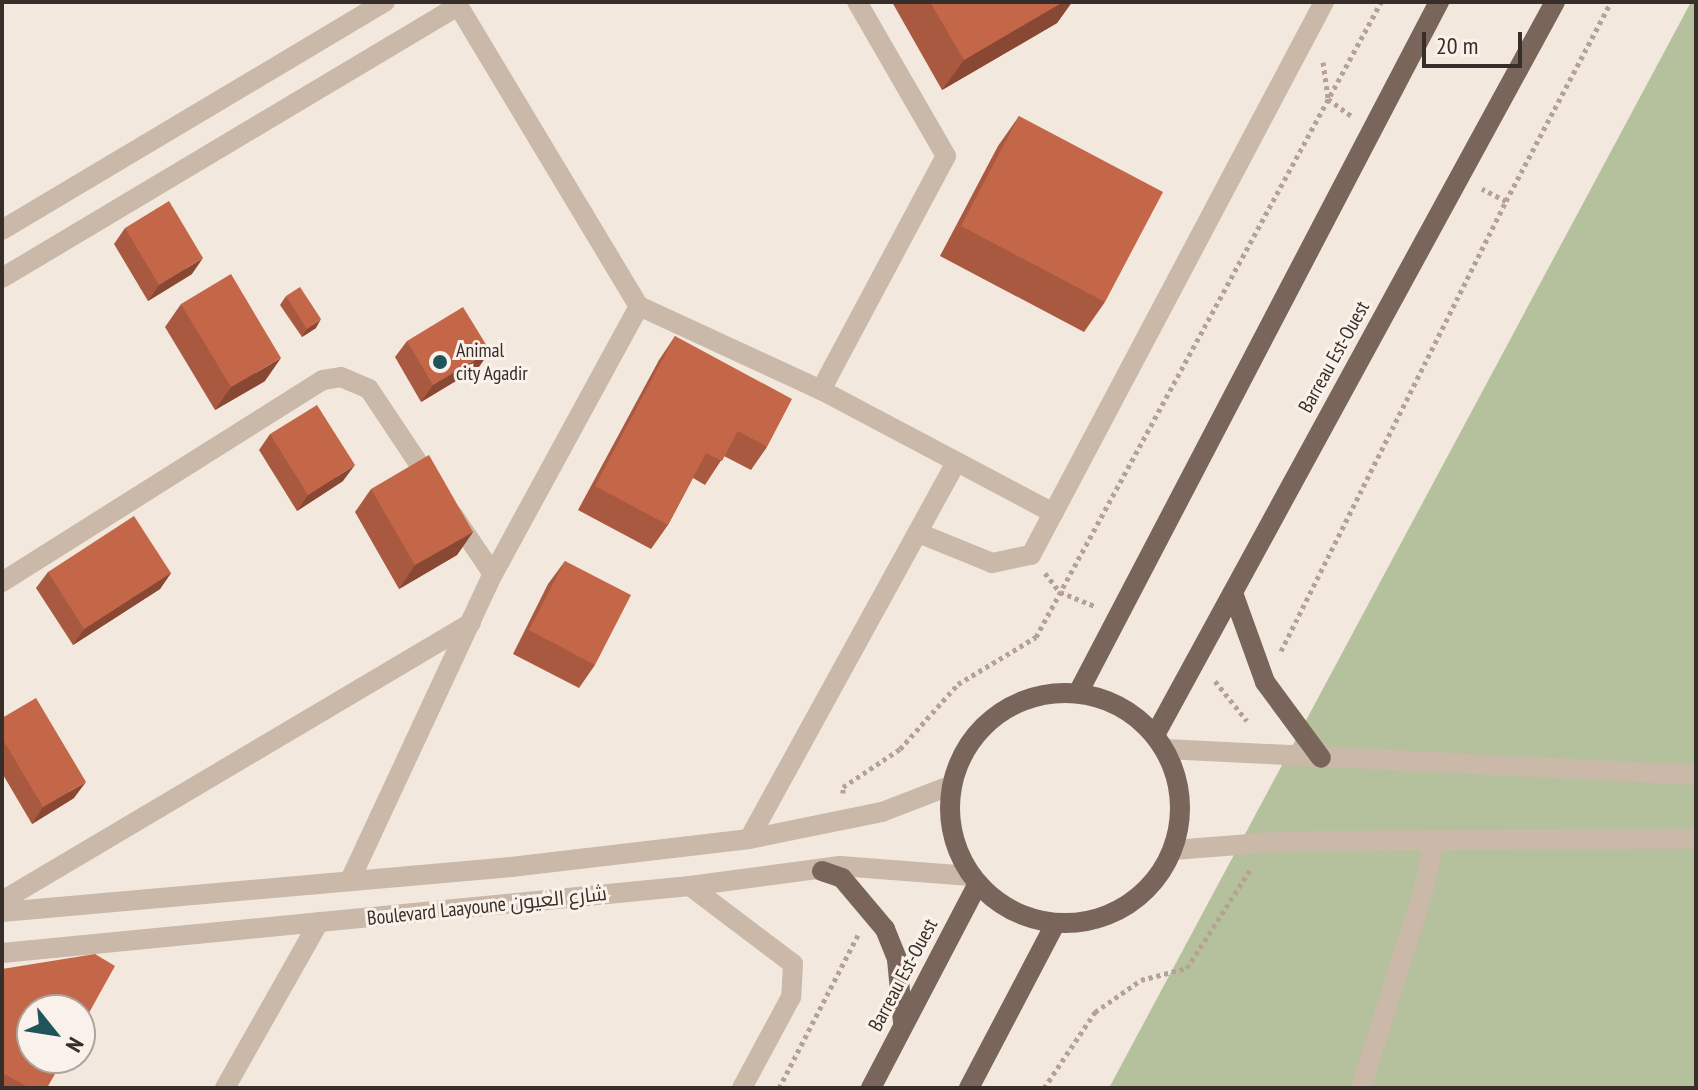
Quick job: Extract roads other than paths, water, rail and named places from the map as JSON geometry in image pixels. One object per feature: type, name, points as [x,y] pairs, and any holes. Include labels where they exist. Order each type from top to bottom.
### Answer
[{"type":"main road","points":[[1078,693],[1439,2]]},
{"type":"main road","name":"Barreau Est-Ouest","points":[[1160,742],[1197,659],[1555,2]]},
{"type":"main road","points":[[1233,593],[1265,682],[1321,758]]},
{"type":"main road","points":[[1078,693],[1121,706],[1160,742],[1178,781],[1181,816],[1173,850],[1139,898],[1085,923],[1055,924],[999,905],[974,881],[954,838],[952,785],[963,752],[984,725],[1012,705],[1044,694],[1078,693]]},
{"type":"main road","points":[[822,871],[842,878],[885,929],[897,959],[903,1026]]},
{"type":"main road","name":"Barreau Est-Ouest","points":[[871,1088],[974,881]]},
{"type":"main road","points":[[969,1088],[1055,924]]},
{"type":"street","points":[[2,230],[385,2]]},
{"type":"street","points":[[821,390],[946,156],[857,2]]},
{"type":"street","points":[[2,278],[457,4],[639,306],[821,390],[1053,513]]},
{"type":"street","points":[[921,534],[992,563],[1031,555],[1316,7]]},
{"type":"street","points":[[351,878],[493,574],[639,306]]},
{"type":"street","points":[[2,582],[323,380],[341,377],[369,389],[493,574]]},
{"type":"street","points":[[749,839],[921,534],[956,462]]},
{"type":"street","points":[[2,901],[471,623]]},
{"type":"street","points":[[1160,742],[1252,754],[1696,775]]},
{"type":"street","name":"Boulevard Laayoune شارع العيون","points":[[2,912],[749,839],[882,812],[952,785]]},
{"type":"street","points":[[1173,850],[1260,843],[1696,839]]},
{"type":"street","points":[[1361,1088],[1424,888],[1434,840]]},
{"type":"street","name":"Boulevard Laayoune شارع العيون","points":[[2,953],[884,866],[974,881]]},
{"type":"street","points":[[690,886],[793,964],[791,997],[742,1088]]},
{"type":"street","points":[[225,1088],[319,922]]},
{"type":"place","name":"Animal city Agadir","points":[[440,362]]}]
